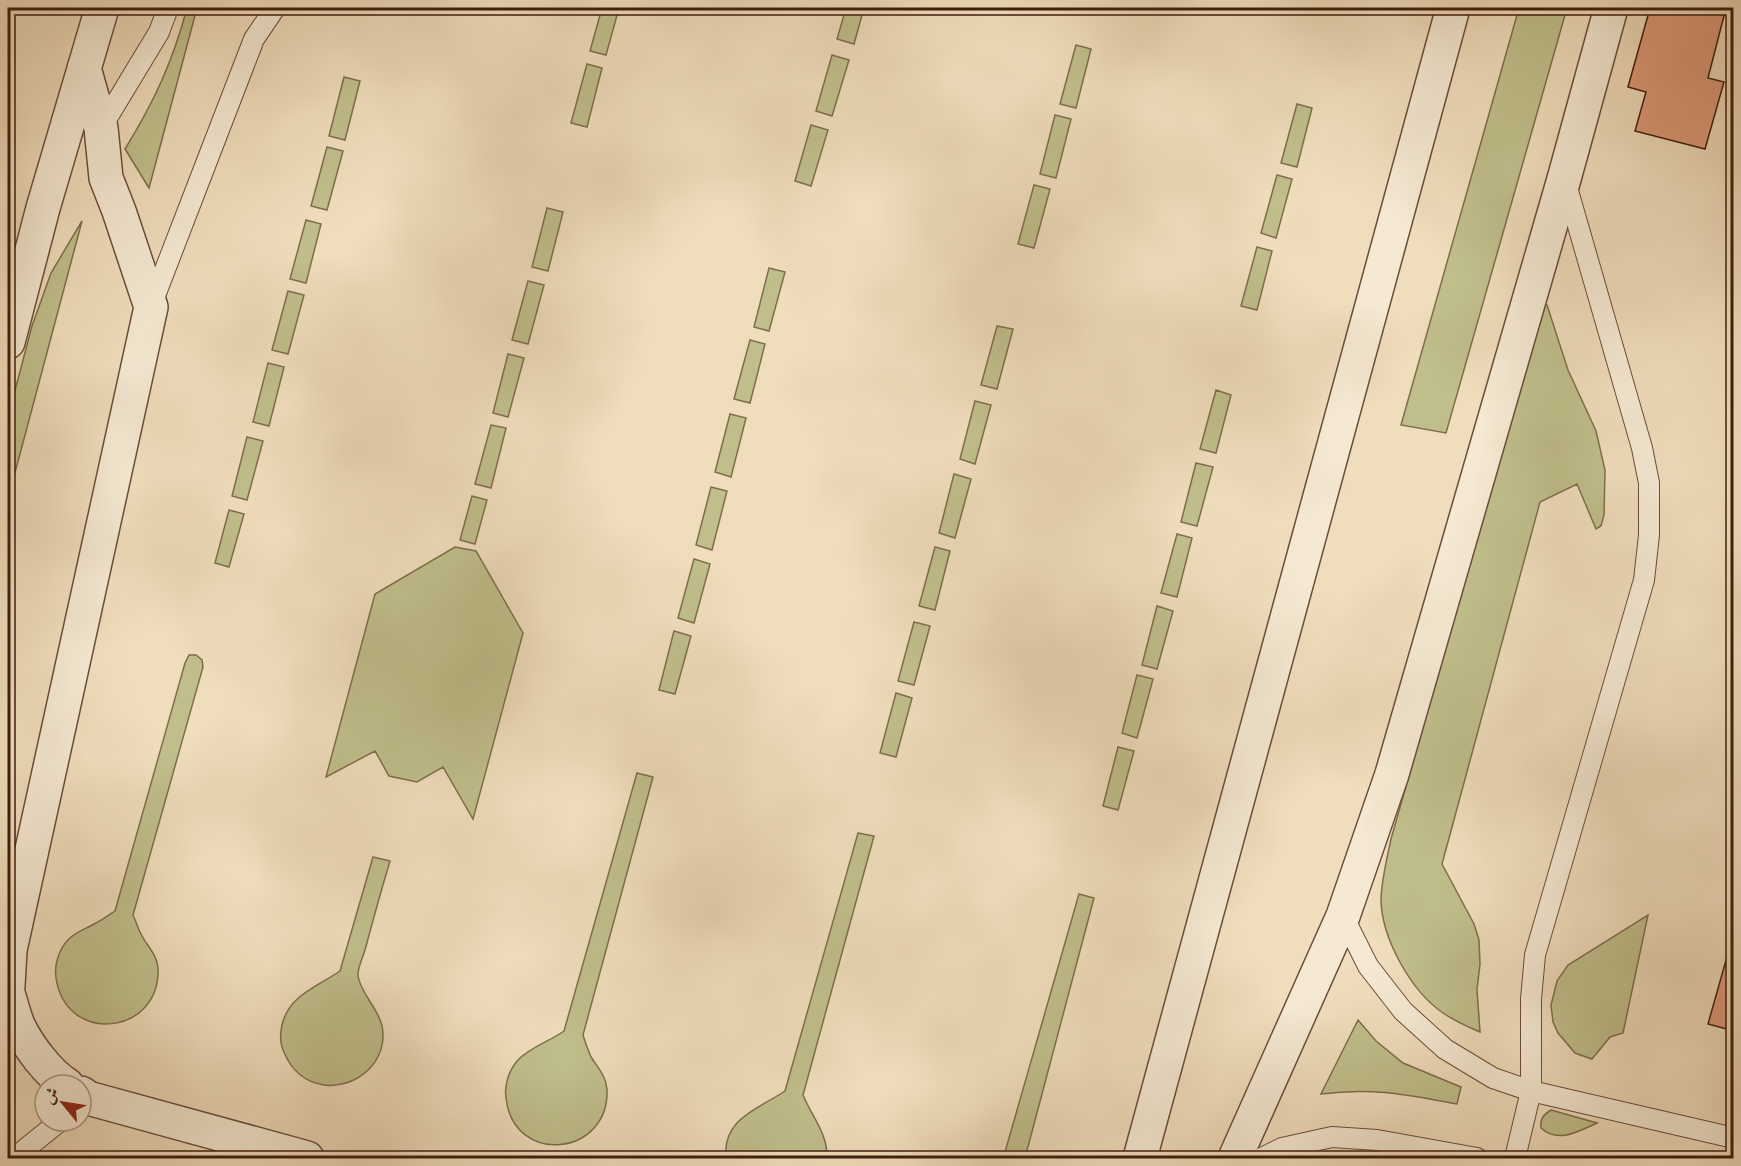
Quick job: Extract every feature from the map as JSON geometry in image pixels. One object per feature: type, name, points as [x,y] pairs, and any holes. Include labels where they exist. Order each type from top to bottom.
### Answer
[{"type":"street","points":[[8,342],[43,208],[102,8]]},
{"type":"street","points":[[1140,1158],[1453,8]]},
{"type":"street","points":[[1235,1158],[1342,916],[1392,774],[1564,179],[1611,8]]},
{"type":"street","points":[[8,986],[10,950],[151,307],[106,178],[101,128],[84,68]]},
{"type":"street","points":[[8,993],[18,1026],[53,1073]]},
{"type":"street","points":[[93,1099],[307,1158]]},
{"type":"lane","points":[[101,128],[159,32],[168,8]]},
{"type":"lane","points":[[151,307],[254,39],[275,8]]},
{"type":"lane","points":[[1515,1158],[1532,1091],[1531,999],[1536,955],[1644,580],[1649,535],[1649,483],[1642,448],[1564,179]]},
{"type":"lane","points":[[1342,916],[1368,966],[1403,1011],[1445,1049],[1493,1078],[1532,1091],[1734,1138]]},
{"type":"lane","points":[[19,1158],[24,1150],[45,1133]]},
{"type":"lane","points":[[1262,1158],[1282,1148],[1332,1137],[1377,1140],[1477,1158]]},
{"type":"lane","points":[[1377,1140],[1402,1158]]},
{"type":"shaded area","points":[[187,8],[197,8],[149,188],[125,149],[162,81]]},
{"type":"shaded area","points":[[602,8],[619,8],[606,55],[590,51]]},
{"type":"shaded area","points":[[846,8],[864,8],[854,44],[837,39]]},
{"type":"shaded area","points":[[1519,8],[1567,8],[1446,433],[1401,425]]},
{"type":"shaded area","points":[[1076,45],[1091,49],[1076,108],[1060,104]]},
{"type":"shaded area","points":[[832,55],[849,60],[832,116],[816,111]]},
{"type":"shaded area","points":[[587,64],[602,68],[587,127],[571,123]]},
{"type":"shaded area","points":[[344,77],[360,81],[345,140],[329,136]]},
{"type":"shaded area","points":[[1297,104],[1312,108],[1297,167],[1281,163]]},
{"type":"shaded area","points":[[1055,115],[1071,119],[1056,178],[1040,174]]},
{"type":"shaded area","points":[[811,125],[828,130],[811,186],[795,181]]},
{"type":"shaded area","points":[[327,147],[343,151],[327,210],[311,206]]},
{"type":"shaded area","points":[[1277,175],[1292,179],[1276,238],[1261,233]]},
{"type":"shaded area","points":[[1034,185],[1050,189],[1034,248],[1018,244]]},
{"type":"shaded area","points":[[547,208],[563,212],[548,271],[532,267]]},
{"type":"shaded area","points":[[306,220],[321,224],[306,283],[290,279]]},
{"type":"shaded area","points":[[82,221],[8,499],[8,417],[32,326],[51,273]]},
{"type":"shaded area","points":[[1257,247],[1272,251],[1257,310],[1241,306]]},
{"type":"shaded area","points":[[769,268],[785,272],[769,331],[754,327]]},
{"type":"shaded area","points":[[528,281],[544,285],[528,344],[512,340]]},
{"type":"shaded area","points":[[288,291],[304,295],[288,354],[272,350]]},
{"type":"shaded area","points":[[1543,305],[1547,305],[1568,370],[1596,431],[1605,470],[1604,515],[1601,526],[1596,529],[1577,484],[1540,502],[1442,864],[1474,924],[1479,940],[1480,964],[1477,990],[1480,1032],[1443,1013],[1431,1003],[1409,977],[1386,930],[1381,898],[1391,839]]},
{"type":"shaded area","points":[[997,326],[1013,329],[997,389],[981,385]]},
{"type":"shaded area","points":[[750,340],[765,344],[750,403],[734,399]]},
{"type":"shaded area","points":[[508,354],[524,358],[508,417],[493,413]]},
{"type":"shaded area","points":[[268,363],[284,367],[269,426],[253,422]]},
{"type":"shaded area","points":[[1216,390],[1231,395],[1216,453],[1200,449]]},
{"type":"shaded area","points":[[975,401],[991,405],[975,464],[960,459]]},
{"type":"shaded area","points":[[730,414],[746,418],[731,477],[715,472]]},
{"type":"shaded area","points":[[491,425],[506,428],[491,488],[475,484]]},
{"type":"shaded area","points":[[247,437],[263,441],[247,500],[232,496]]},
{"type":"shaded area","points":[[1196,463],[1213,467],[1197,526],[1181,522]]},
{"type":"shaded area","points":[[954,474],[971,479],[955,538],[939,533]]},
{"type":"shaded area","points":[[711,487],[727,491],[712,550],[696,545]]},
{"type":"shaded area","points":[[472,496],[487,500],[475,544],[460,540]]},
{"type":"shaded area","points":[[229,510],[244,514],[229,567],[215,563]]},
{"type":"shaded area","points":[[1177,534],[1192,538],[1177,597],[1161,593]]},
{"type":"shaded area","points":[[455,547],[476,551],[523,633],[473,819],[443,767],[417,782],[389,776],[375,751],[326,777],[375,594]]},
{"type":"shaded area","points":[[935,547],[950,551],[935,610],[919,606]]},
{"type":"shaded area","points":[[694,559],[710,564],[694,623],[678,618]]},
{"type":"shaded area","points":[[1157,606],[1173,611],[1157,669],[1142,665]]},
{"type":"shaded area","points":[[914,622],[930,626],[914,685],[898,681]]},
{"type":"shaded area","points":[[674,631],[691,636],[675,694],[659,690]]},
{"type":"shaded area","points":[[189,655],[196,655],[202,660],[203,667],[133,915],[157,963],[155,990],[145,1007],[130,1019],[112,1024],[93,1022],[77,1015],[63,1000],[56,978],[58,958],[62,948],[71,937],[115,911]]},
{"type":"shaded area","points":[[1137,675],[1153,679],[1137,738],[1122,733]]},
{"type":"shaded area","points":[[896,693],[912,698],[896,757],[880,753]]},
{"type":"shaded area","points":[[1118,747],[1134,751],[1118,810],[1103,806]]},
{"type":"shaded area","points":[[637,773],[653,777],[583,1035],[591,1057],[605,1080],[607,1089],[604,1112],[593,1129],[578,1140],[560,1144],[542,1143],[525,1135],[512,1120],[506,1098],[508,1078],[518,1060],[564,1031]]},
{"type":"shaded area","points":[[858,833],[874,836],[803,1095],[822,1133],[827,1158],[726,1158],[726,1144],[736,1124],[744,1116],[785,1091]]},
{"type":"shaded area","points":[[373,857],[390,861],[358,976],[362,989],[380,1019],[383,1038],[381,1050],[376,1061],[359,1077],[337,1085],[324,1085],[305,1078],[295,1070],[283,1049],[282,1025],[297,999],[340,971]]},
{"type":"shaded area","points":[[1079,894],[1094,898],[1025,1158],[996,1158],[1005,1152]]},
{"type":"shaded area","points":[[1648,915],[1623,1033],[1610,1037],[1592,1059],[1575,1053],[1558,1033],[1553,1022],[1551,1005],[1557,981],[1568,965]]},
{"type":"shaded area","points":[[1358,1020],[1376,1041],[1403,1063],[1461,1087],[1457,1104],[1374,1092],[1321,1094]]},
{"type":"shaded area","points":[[1551,1110],[1597,1123],[1569,1134],[1554,1135],[1541,1128],[1543,1118]]},
{"type":"building","points":[[1650,8],[1726,8],[1708,78],[1724,82],[1705,149],[1635,131],[1646,92],[1628,87]]},
{"type":"building","points":[[1734,932],[1734,1031],[1708,1024]]}]
